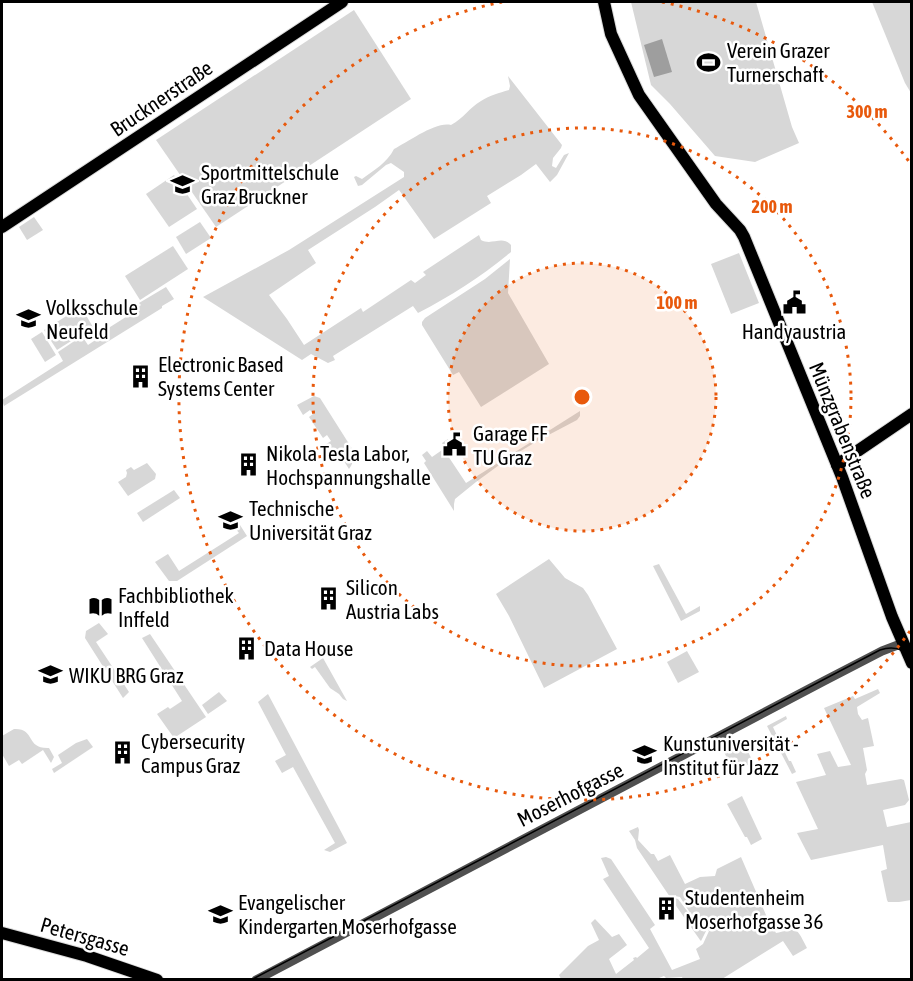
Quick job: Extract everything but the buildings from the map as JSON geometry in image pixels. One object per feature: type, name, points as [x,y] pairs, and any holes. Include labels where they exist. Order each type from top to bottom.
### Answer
[{"type":"main road","name":"Brucknerstraße","points":[[2,227],[342,2]]},
{"type":"main road","name":"Münzgrabenstraße","points":[[604,2],[611,34],[639,95],[716,204],[744,237],[837,465],[912,663]]},
{"type":"main road","points":[[837,465],[912,414]]},
{"type":"main road","name":"Petersgasse","points":[[2,933],[87,956],[157,980]]},
{"type":"street","name":"Moserhofgasse","points":[[256,980],[824,681],[882,651],[903,643]]},
{"type":"shaded area","name":"Verein Grazer Turnerschaft","points":[[631,2],[756,2],[792,127],[799,143],[755,162],[715,156],[651,85]]},
{"type":"shaded area","points":[[872,2],[911,2],[911,93],[905,83]]},
{"type":"shaded area","points":[[354,10],[411,99],[216,227],[156,140]]},
{"type":"shaded area","points":[[662,39],[672,72],[654,77],[644,45]]},
{"type":"shaded area","points":[[508,76],[562,145],[553,158],[552,166],[556,168],[564,155],[569,153],[557,175],[550,182],[536,164],[487,196],[491,203],[434,239],[399,190],[308,250],[316,263],[269,295],[304,345],[361,308],[363,312],[411,280],[415,283],[426,275],[423,272],[479,235],[485,242],[504,241],[511,245],[511,252],[489,269],[454,293],[418,313],[413,306],[333,356],[335,360],[328,363],[311,354],[302,360],[203,297],[289,250],[404,177],[404,172],[391,163],[362,185],[358,186],[354,177],[362,179],[384,162],[394,149],[430,129],[451,125],[484,99],[509,90]]},
{"type":"shaded area","points":[[174,175],[197,209],[169,227],[146,194]]},
{"type":"shaded area","points":[[34,217],[43,230],[27,240],[19,227]]},
{"type":"shaded area","points":[[200,222],[211,238],[186,254],[176,237]]},
{"type":"shaded area","points":[[173,246],[188,269],[140,300],[125,276]]},
{"type":"shaded area","points":[[739,253],[759,303],[731,314],[711,264]]},
{"type":"shaded area","points":[[510,259],[508,293],[549,364],[481,407],[459,372],[453,375],[422,322]]},
{"type":"shaded area","points":[[166,287],[174,299],[162,308],[4,406],[2,400],[63,361],[58,352],[82,336],[88,345],[100,337],[99,334],[137,310],[141,305],[139,303]]},
{"type":"shaded area","points":[[81,307],[93,327],[57,350],[44,330]]},
{"type":"shaded area","points":[[42,332],[56,355],[45,362],[31,339]]},
{"type":"shaded area","points":[[314,396],[320,398],[351,447],[353,459],[349,469],[335,451],[326,456],[319,446],[331,441],[327,435],[323,438],[309,417],[313,414],[310,410],[303,415],[297,405]]},
{"type":"shaded area","points":[[580,411],[577,420],[506,460],[476,482],[455,499],[454,511],[424,463],[426,461],[422,455],[427,451],[432,457],[445,448],[442,443],[448,439],[453,448],[446,453],[466,483]]},
{"type":"shaded area","points":[[147,463],[156,474],[155,479],[128,496],[118,482],[126,477],[126,470],[131,467],[134,470]]},
{"type":"shaded area","points":[[174,490],[180,498],[143,522],[137,513]]},
{"type":"shaded area","points":[[240,525],[247,536],[177,581],[169,581],[155,562],[168,554],[179,571],[239,533],[235,528]]},
{"type":"shaded area","points":[[549,559],[565,578],[583,588],[617,649],[544,688],[496,594]]},
{"type":"shaded area","points":[[659,564],[686,614],[700,606],[700,611],[681,621],[653,566]]},
{"type":"shaded area","points":[[99,623],[108,634],[96,642],[129,692],[123,698],[85,638],[86,631]]},
{"type":"shaded area","points":[[150,634],[206,717],[174,738],[157,714],[182,701],[142,638]]},
{"type":"shaded area","points":[[687,651],[699,672],[678,683],[667,662]]},
{"type":"shaded area","points":[[323,658],[347,701],[330,688],[315,667],[312,669],[310,667]]},
{"type":"shaded area","points":[[878,689],[880,693],[857,707],[862,720],[868,718],[874,746],[863,748],[867,785],[904,780],[909,800],[905,805],[883,810],[887,827],[911,822],[911,900],[899,902],[888,902],[887,900],[881,871],[887,869],[883,845],[811,860],[797,833],[818,829],[796,782],[826,775],[817,754],[830,751],[838,767],[851,765],[824,708]]},
{"type":"shaded area","points":[[219,692],[227,701],[208,714],[202,705]]},
{"type":"shaded area","points":[[268,694],[347,843],[330,852],[324,850],[335,843],[293,767],[282,773],[275,761],[286,755],[258,702]]},
{"type":"shaded area","points":[[786,716],[787,719],[773,727],[796,772],[792,774],[767,726]]},
{"type":"shaded area","points":[[14,729],[25,732],[36,745],[49,748],[54,757],[51,763],[43,750],[22,764],[19,760],[9,766],[2,754],[2,736]]},
{"type":"shaded area","points":[[87,739],[93,747],[54,773],[52,769],[62,763],[58,755],[76,743]]},
{"type":"shaded area","points":[[742,739],[753,762],[734,772],[723,750]]},
{"type":"shaded area","points":[[742,796],[762,839],[751,845],[727,804]]},
{"type":"shaded area","points":[[638,827],[638,840],[651,854],[654,854],[658,861],[670,855],[685,884],[700,877],[715,876],[717,869],[741,857],[776,933],[796,931],[807,948],[793,956],[783,941],[722,979],[683,979],[682,977],[666,978],[664,976],[654,980],[561,979],[559,975],[588,946],[599,940],[591,923],[595,919],[612,937],[619,934],[627,945],[609,959],[616,974],[634,960],[633,958],[637,958],[649,948],[603,879],[609,876],[601,858],[606,857],[611,859],[655,925],[650,929],[672,970],[700,959],[696,949],[703,944],[709,931],[707,929],[701,941],[672,900],[678,899],[692,916],[680,897],[670,897],[637,848],[629,831]]},
{"type":"tram line","points":[[251,980],[880,650],[897,649],[912,658]]},
{"type":"tram line","points":[[2,931],[87,954],[163,980]]},
{"type":"place","name":"Verein Grazer Turnerschaft","points":[[709,62]]},
{"type":"place","name":"Sportmittelschule Graz Bruckner","points":[[183,184]]},
{"type":"place","name":"Handyaustria","points":[[794,303]]},
{"type":"place","name":"Volksschule Neufeld","points":[[28,319]]},
{"type":"place","name":"Electronic Based Systems Center","points":[[140,376]]},
{"type":"place","name":"Garage FF TU Graz","points":[[455,445]]},
{"type":"place","name":"Nikola Tesla Labor, Hochspannungshalle","points":[[248,465]]},
{"type":"place","name":"Technische Universität Graz","points":[[231,520]]},
{"type":"place","name":"Silicon Austria Labs","points":[[328,599]]},
{"type":"place","name":"Fachbibliothek Inffeld","points":[[100,607]]},
{"type":"place","name":"Data House","points":[[246,648]]},
{"type":"place","name":"WIKU BRG Graz","points":[[51,675]]},
{"type":"place","name":"Cybersecurity Campus Graz","points":[[123,753]]},
{"type":"place","name":"Kunstuniversität - Institut für Jazz","points":[[645,755]]},
{"type":"place","name":"Studentenheim Moserhofgasse 36","points":[[667,909]]},
{"type":"place","name":"Evangelischer Kindergarten Moserhofgasse","points":[[220,914]]}]
